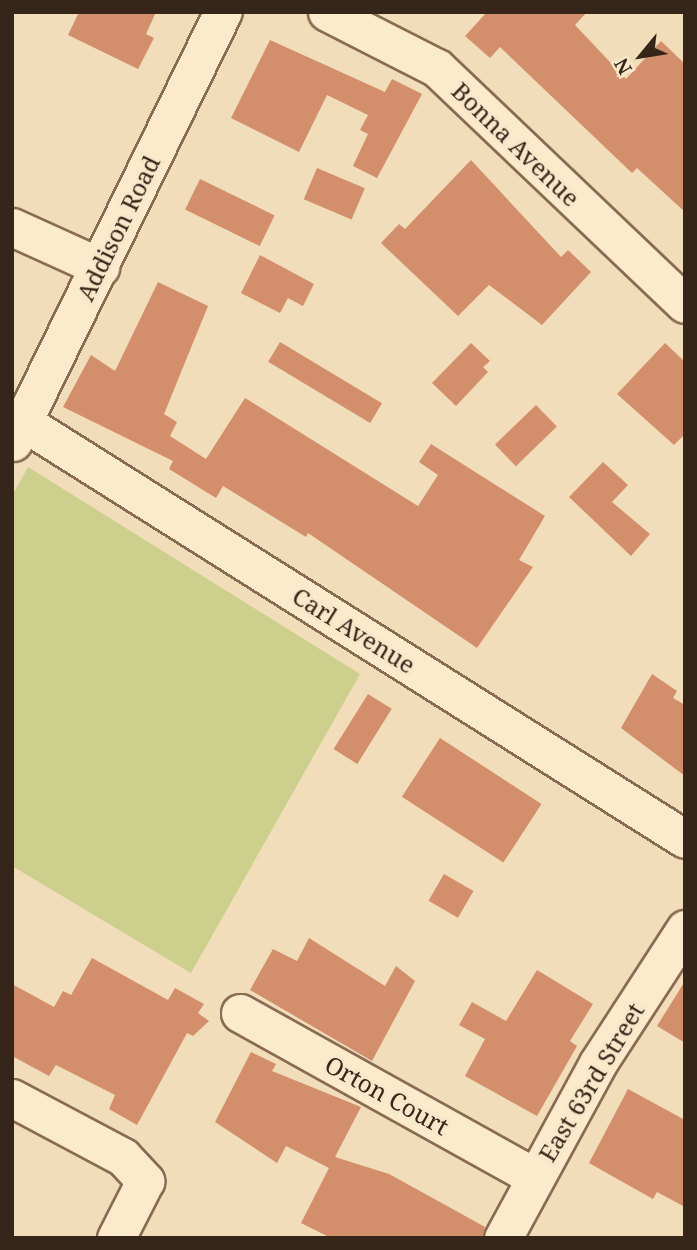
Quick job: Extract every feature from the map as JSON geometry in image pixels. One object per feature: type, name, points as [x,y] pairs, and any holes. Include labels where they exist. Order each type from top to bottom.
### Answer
[{"type":"street","name":"Addison Road","points":[[18,433],[223,12]]},
{"type":"street","name":"Bonna Avenue","points":[[327,12],[437,68],[685,304]]},
{"type":"street","points":[[12,227],[100,267]]},
{"type":"street","name":"Carl Avenue","points":[[18,433],[685,839]]},
{"type":"street","name":"East 63rd Street","points":[[503,1238],[535,1177],[685,929]]},
{"type":"street","name":"Orton Court","points":[[240,1013],[535,1177]]},
{"type":"street","points":[[12,1098],[123,1157],[145,1181],[116,1238]]},
{"type":"green space","points":[[28,467],[360,674],[191,973],[12,866],[12,496]]},
{"type":"building","points":[[79,12],[156,12],[146,34],[154,38],[138,69],[68,35]]},
{"type":"building","points":[[487,12],[587,12],[575,25],[626,79],[661,41],[685,64],[685,212],[637,168],[632,173],[500,47],[490,58],[465,36]]},
{"type":"building","points":[[270,40],[385,92],[392,79],[422,94],[377,178],[353,166],[368,134],[360,130],[368,115],[327,95],[299,152],[231,118]]},
{"type":"building","points":[[471,160],[561,257],[568,250],[591,272],[542,325],[489,285],[458,316],[381,243],[399,224],[405,229]]},
{"type":"building","points":[[317,168],[365,188],[352,220],[304,199]]},
{"type":"building","points":[[200,179],[275,215],[260,246],[185,210]]},
{"type":"building","points":[[260,255],[314,284],[303,306],[288,298],[280,313],[241,293]]},
{"type":"building","points":[[158,282],[208,306],[164,414],[177,422],[170,436],[206,459],[245,398],[418,506],[438,475],[419,462],[431,444],[545,516],[519,560],[533,567],[477,648],[308,533],[306,537],[223,486],[216,498],[169,469],[173,461],[63,407],[91,355],[115,371]]},
{"type":"building","points":[[280,342],[382,403],[370,423],[268,362]]},
{"type":"building","points":[[471,343],[490,361],[483,367],[488,372],[456,406],[432,383]]},
{"type":"building","points":[[665,343],[685,362],[685,434],[674,445],[617,394]]},
{"type":"building","points":[[536,405],[557,427],[516,466],[495,445]]},
{"type":"building","points":[[603,462],[628,485],[612,502],[650,534],[631,556],[569,497]]},
{"type":"building","points":[[652,674],[677,691],[673,698],[685,705],[685,776],[621,728]]},
{"type":"building","points":[[368,694],[392,709],[357,764],[334,749]]},
{"type":"building","points":[[440,738],[541,804],[503,863],[402,797]]},
{"type":"building","points":[[444,874],[473,891],[458,918],[428,901]]},
{"type":"building","points":[[309,938],[385,986],[396,966],[415,981],[372,1061],[250,990],[273,949],[297,961]]},
{"type":"building","points":[[92,958],[168,1000],[175,988],[204,1004],[198,1013],[209,1021],[193,1036],[187,1033],[137,1125],[109,1109],[115,1095],[56,1065],[49,1076],[12,1056],[12,984],[54,1007],[63,991],[71,995]]},
{"type":"building","points":[[537,970],[593,1004],[570,1041],[577,1046],[537,1116],[465,1076],[485,1039],[459,1025],[472,1002],[506,1021]]},
{"type":"building","points":[[685,981],[685,1043],[657,1026]]},
{"type":"building","points":[[251,1052],[276,1064],[272,1071],[361,1107],[335,1157],[389,1174],[449,1207],[485,1227],[482,1238],[331,1238],[301,1223],[329,1168],[286,1146],[277,1163],[215,1122]]},
{"type":"building","points":[[628,1089],[685,1120],[685,1207],[657,1192],[653,1199],[589,1163]]}]
